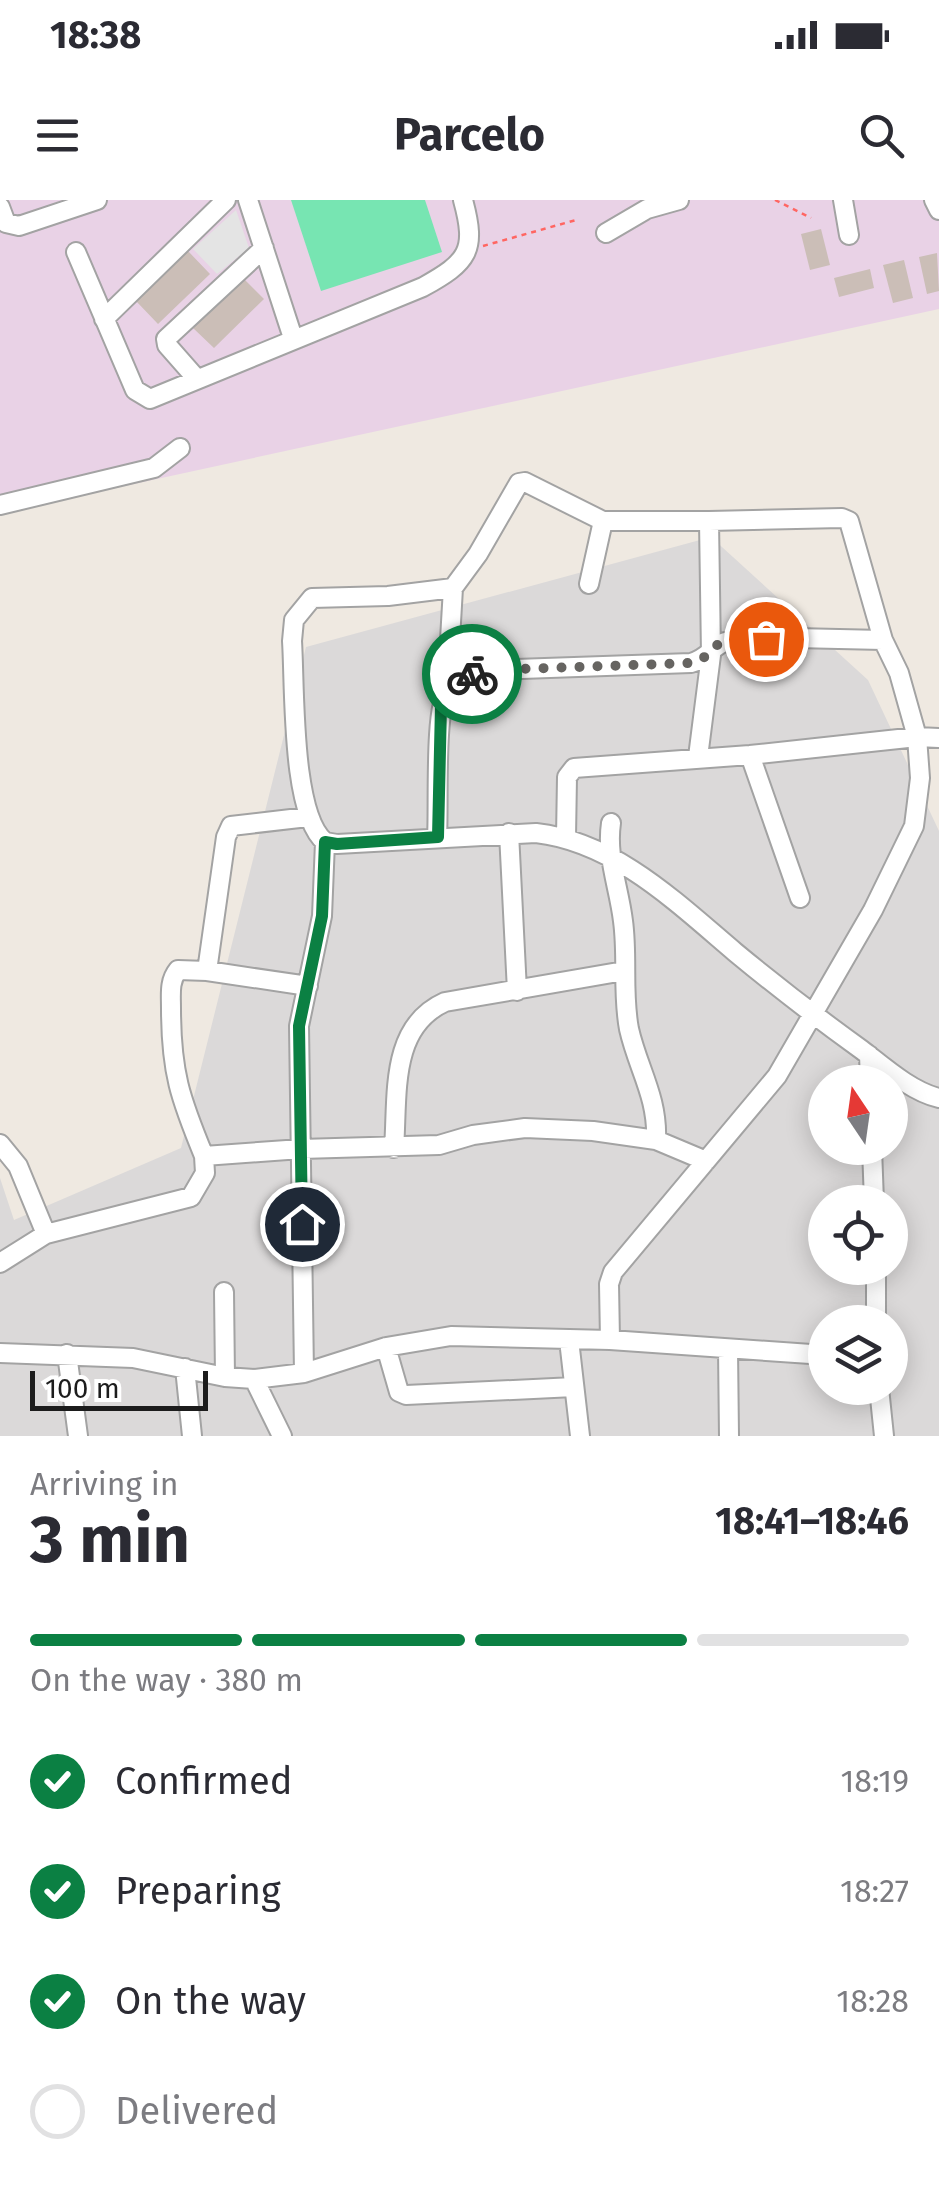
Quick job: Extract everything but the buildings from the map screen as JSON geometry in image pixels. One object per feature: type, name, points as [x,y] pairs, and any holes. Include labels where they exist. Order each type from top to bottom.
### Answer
[{"type":"street","points":[[0,208],[6,224],[18,226],[97,200]]},
{"type":"street","points":[[104,319],[226,200]]},
{"type":"street","points":[[248,200],[294,338]]},
{"type":"street","points":[[76,252],[135,390],[150,399],[423,287],[454,269],[467,250],[470,229],[463,200]]},
{"type":"street","points":[[606,234],[647,210],[679,200]]},
{"type":"street","points":[[843,200],[848,235]]},
{"type":"street","points":[[934,200],[939,210]]},
{"type":"street","points":[[196,378],[166,339],[264,248]]},
{"type":"street","points":[[0,506],[154,468],[180,448]]},
{"type":"street","points":[[438,837],[441,706],[447,691],[453,588],[478,554],[519,482],[603,521],[849,520],[882,640],[896,662],[917,737],[920,778],[914,826],[874,910],[777,1076],[613,1272],[609,1284],[610,1340]]},
{"type":"street","points":[[589,584],[603,521]]},
{"type":"street","points":[[698,758],[711,655],[709,522]]},
{"type":"street","points":[[453,588],[388,596],[312,598],[294,620],[302,797],[317,835],[325,842],[337,844],[509,833],[566,836],[666,892],[811,1013],[917,1089],[939,1098]]},
{"type":"street","points":[[447,691],[459,680],[490,670],[691,663],[711,655],[718,644],[736,640],[882,640]]},
{"type":"street","points":[[566,836],[570,770],[939,738]]},
{"type":"street","points":[[750,755],[800,898]]},
{"type":"street","points":[[207,971],[226,837],[231,826],[308,817]]},
{"type":"street","points":[[612,823],[608,846],[624,921],[623,992],[629,1027],[656,1110],[656,1140]]},
{"type":"street","points":[[509,833],[517,991]]},
{"type":"street","points":[[304,1373],[299,1026],[322,916],[325,842]]},
{"type":"street","points":[[0,1263],[46,1234],[191,1197],[205,1174],[204,1156],[176,1081],[171,1052],[170,984],[178,970],[308,986]]},
{"type":"street","points":[[394,1148],[400,1062],[412,1026],[428,1010],[445,1002],[624,971]]},
{"type":"street","points":[[868,1055],[869,1065]]},
{"type":"street","points":[[204,1156],[439,1145],[473,1135],[525,1128],[593,1131],[656,1140],[706,1161]]},
{"type":"street","points":[[0,1144],[18,1166],[46,1234]]},
{"type":"street","points":[[224,1292],[225,1377]]},
{"type":"street","points":[[0,1352],[133,1358],[254,1379],[304,1373],[386,1347],[450,1336],[610,1340],[808,1354]]},
{"type":"street","points":[[569,1340],[580,1436]]},
{"type":"street","points":[[386,1347],[396,1385],[406,1395],[574,1387]]},
{"type":"street","points":[[728,1348],[729,1436]]},
{"type":"street","points":[[67,1354],[78,1436]]},
{"type":"street","points":[[185,1368],[192,1436]]},
{"type":"street","points":[[254,1379],[282,1436]]},
{"type":"street","points":[[881,1405],[884,1436]]},
{"type":"path","points":[[775,200],[811,218]]},
{"type":"path","points":[[467,250],[576,220]]},
{"type":"shaded area","points":[[0,200],[939,200],[939,309],[0,513]]},
{"type":"shaded area","points":[[236,210],[249,248],[217,274],[193,249]]},
{"type":"shaded area","points":[[711,537],[868,680],[939,831],[939,1436],[0,1436],[0,1178],[14,1220],[181,1148],[306,647]]},
{"type":"green space","points":[[291,200],[425,200],[442,252],[321,291]]},
{"type":"way so far","points":[[472,674],[490,670],[691,663],[711,655],[718,644],[766,639]]},
{"type":"route","points":[[302,1224],[299,1026],[322,916],[325,842],[438,837],[441,706],[452,685],[472,674]]}]
